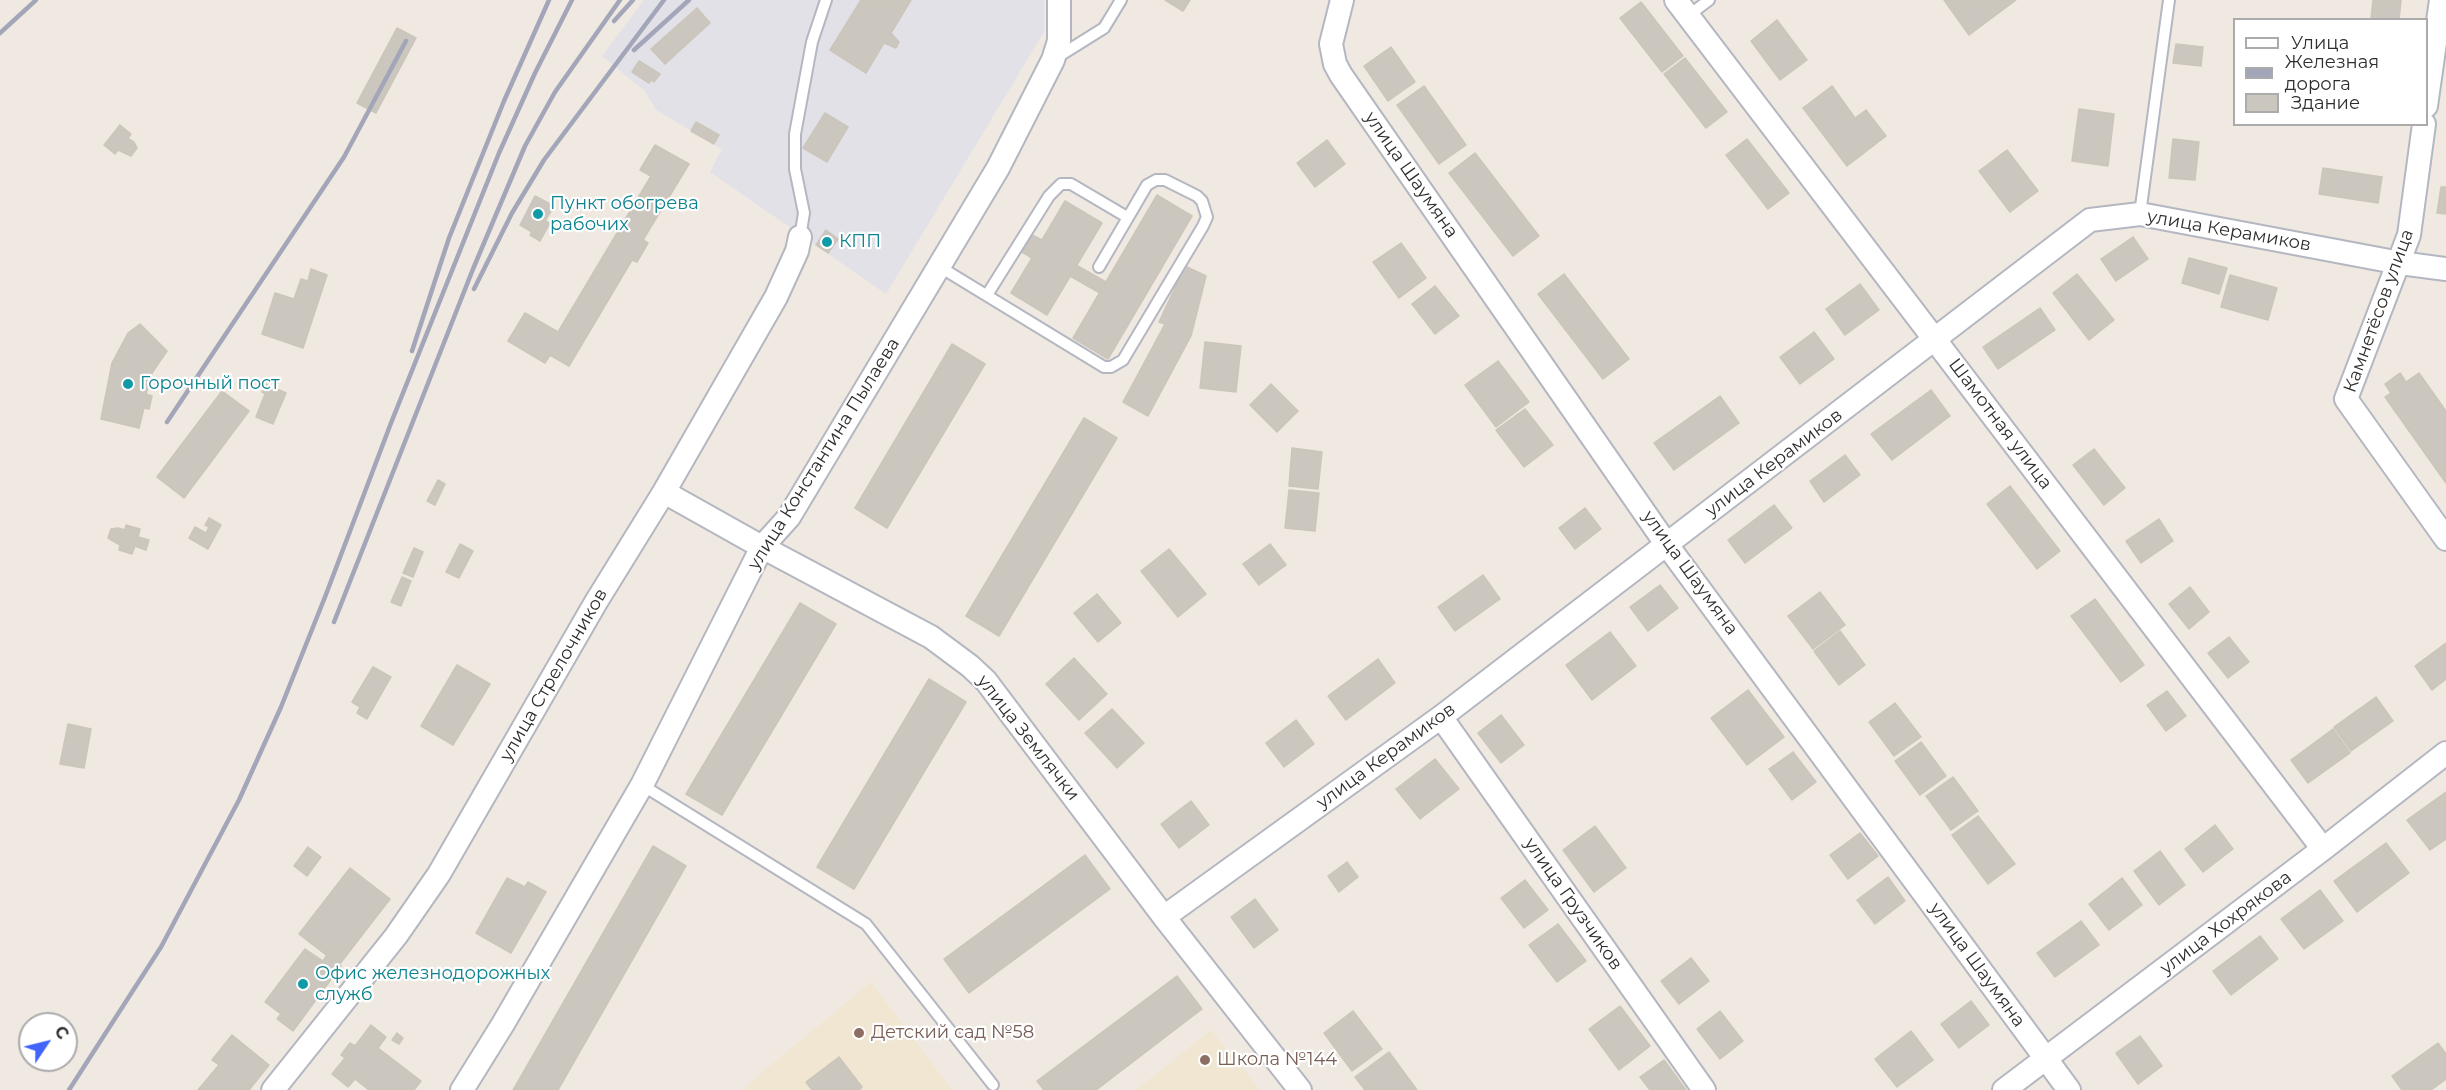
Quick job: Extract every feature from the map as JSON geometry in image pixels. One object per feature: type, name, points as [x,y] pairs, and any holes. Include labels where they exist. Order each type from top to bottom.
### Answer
[{"type":"street","name":"улица Константина Пылаева","points":[[462,1090],[509,1014],[642,785],[762,547],[789,517],[998,168],[1053,60],[1059,41],[1059,0]]},
{"type":"street","name":"улица Шаумяна","points":[[1342,0],[1331,44],[1335,64],[1341,75],[1667,544],[2069,1090]]},
{"type":"street","points":[[2428,98],[2441,0]]},
{"type":"street","name":"Шамотная улица","points":[[1682,8],[2323,849]]},
{"type":"street","name":"Камнетёсов улица","points":[[2424,126],[2409,235],[2346,399],[2446,539]]},
{"type":"street","name":"улица Керамиков","points":[[1164,917],[1441,717],[1937,340],[2090,220],[2140,214],[2446,269]]},
{"type":"street","name":"улица Стрелочников","points":[[273,1090],[396,936],[426,894],[596,602],[664,492],[784,281],[797,251],[800,237]]},
{"type":"street","name":"улица Землячки","points":[[664,492],[931,637],[986,681],[1164,917],[1300,1090]]},
{"type":"street","name":"улица Грузчиков","points":[[1441,717],[1704,1090]]},
{"type":"street","name":"улица Хохрякова","points":[[2004,1090],[2446,753]]},
{"type":"lane","points":[[800,237],[804,213],[795,169],[795,134],[812,42],[826,0]]},
{"type":"lane","points":[[1053,60],[1104,28],[1121,0]]},
{"type":"lane","points":[[1682,8],[1709,0]]},
{"type":"lane","points":[[2140,214],[2169,0]]},
{"type":"lane","points":[[940,267],[1104,367],[1117,365],[1203,226],[1207,216],[1206,208],[1197,196],[1161,179],[1143,189],[1099,267]]},
{"type":"lane","points":[[987,295],[1048,196],[1061,184],[1071,184],[1127,217]]},
{"type":"lane","points":[[642,785],[866,924],[993,1085]]},
{"type":"shaded area","points":[[644,0],[1044,0],[1044,32],[886,294],[710,172],[722,149],[656,110],[645,91],[602,56]]},
{"type":"shaded area","name":"Детский сад №58","points":[[871,982],[952,1090],[746,1090],[748,1084]]},
{"type":"shaded area","name":"Школа №144","points":[[1211,1030],[1260,1090],[1136,1090]]},
{"type":"building","points":[[861,0],[911,0],[891,33],[899,42],[896,48],[884,43],[866,73],[830,50]]},
{"type":"building","points":[[1165,0],[1190,0],[1183,11]]},
{"type":"building","points":[[1944,0],[2016,0],[1969,35]]},
{"type":"building","points":[[2373,0],[2401,0],[2399,18],[2371,18]]},
{"type":"building","points":[[1641,2],[1683,56],[1662,72],[1620,18]]},
{"type":"building","points":[[697,8],[710,23],[665,64],[651,49]]},
{"type":"building","points":[[1777,20],[1807,60],[1780,80],[1751,41]]},
{"type":"building","points":[[397,28],[416,38],[376,113],[357,103]]},
{"type":"building","points":[[2176,44],[2203,47],[2201,66],[2173,63]]},
{"type":"building","points":[[1391,47],[1415,82],[1388,101],[1364,66]]},
{"type":"building","points":[[1685,58],[1727,112],[1706,128],[1664,74]]},
{"type":"building","points":[[639,61],[660,74],[654,82],[651,80],[649,83],[632,72]]},
{"type":"building","points":[[1424,86],[1466,145],[1439,164],[1397,105]]},
{"type":"building","points":[[1832,86],[1855,118],[1866,110],[1886,136],[1847,166],[1803,108]]},
{"type":"building","points":[[2079,109],[2114,114],[2108,166],[2072,161]]},
{"type":"building","points":[[825,113],[848,127],[827,162],[803,148]]},
{"type":"building","points":[[696,122],[719,135],[714,144],[691,131]]},
{"type":"building","points":[[120,125],[131,134],[128,138],[137,148],[131,156],[118,150],[115,154],[104,145]]},
{"type":"building","points":[[1747,139],[1789,193],[1768,209],[1726,155]]},
{"type":"building","points":[[2173,139],[2199,142],[2195,180],[2169,178]]},
{"type":"building","points":[[1327,140],[1345,164],[1315,187],[1297,163]]},
{"type":"building","points":[[655,145],[689,164],[643,240],[648,243],[637,262],[632,260],[569,366],[550,355],[545,363],[508,341],[525,313],[558,332],[651,176],[640,170]]},
{"type":"building","points":[[2007,150],[2038,191],[2010,212],[1979,171]]},
{"type":"building","points":[[1475,153],[1539,236],[1513,256],[1449,173]]},
{"type":"building","points":[[2323,168],[2382,177],[2378,203],[2319,194]]},
{"type":"building","points":[[2441,187],[2446,187],[2446,214],[2437,213]]},
{"type":"building","points":[[1157,195],[1192,216],[1108,359],[1073,338]]},
{"type":"building","name":"Пункт обогрева рабочих","points":[[535,196],[554,206],[545,221],[550,223],[540,241],[530,235],[532,232],[520,225]]},
{"type":"building","points":[[1065,201],[1102,223],[1047,315],[1011,293],[1032,258],[1022,252],[1032,235],[1042,240]]},
{"type":"building","name":"КПП","points":[[826,230],[838,239],[828,253],[816,245]]},
{"type":"building","points":[[2133,237],[2148,259],[2116,281],[2101,259]]},
{"type":"building","points":[[1401,243],[1426,278],[1399,298],[1373,262]]},
{"type":"building","points":[[2189,258],[2227,268],[2219,294],[2182,283]]},
{"type":"building","points":[[1076,265],[1106,282],[1100,293],[1070,276]]},
{"type":"building","points":[[1185,266],[1206,276],[1191,336],[1148,416],[1123,402],[1165,324],[1159,322]]},
{"type":"building","points":[[311,269],[327,275],[303,348],[262,334],[275,293],[294,299],[301,279],[308,281]]},
{"type":"building","points":[[1564,274],[1629,359],[1603,379],[1538,294]]},
{"type":"building","points":[[2077,274],[2114,320],[2089,340],[2053,293]]},
{"type":"building","points":[[2230,275],[2277,288],[2268,320],[2221,307]]},
{"type":"building","points":[[1860,284],[1879,310],[1845,335],[1826,309]]},
{"type":"building","points":[[1435,286],[1459,316],[1435,334],[1412,304]]},
{"type":"building","points":[[2040,308],[2055,330],[1998,369],[1983,347]]},
{"type":"building","name":"Горочный пост","points":[[140,324],[167,351],[152,373],[146,394],[152,396],[149,409],[144,408],[139,428],[101,419],[112,363],[128,333]]},
{"type":"building","points":[[1814,332],[1834,359],[1800,384],[1780,357]]},
{"type":"building","points":[[1205,342],[1241,346],[1236,392],[1200,388]]},
{"type":"building","points":[[952,344],[985,364],[887,528],[855,508]]},
{"type":"building","points":[[1498,361],[1529,402],[1496,427],[1465,385]]},
{"type":"building","points":[[2400,373],[2406,382],[2419,373],[2446,411],[2446,483],[2385,397],[2391,393],[2385,384]]},
{"type":"building","points":[[266,384],[286,393],[273,424],[256,417],[265,394],[262,392]]},
{"type":"building","points":[[1271,384],[1298,411],[1277,432],[1250,405]]},
{"type":"building","points":[[1931,390],[1950,416],[1892,460],[1871,434]]},
{"type":"building","points":[[222,391],[249,411],[184,498],[157,477]]},
{"type":"building","points":[[1720,396],[1739,423],[1674,470],[1654,443]]},
{"type":"building","points":[[1525,409],[1553,445],[1524,467],[1496,430]]},
{"type":"building","points":[[1084,418],[1117,438],[999,636],[966,616]]},
{"type":"building","points":[[1292,448],[1322,452],[1318,489],[1289,486]]},
{"type":"building","points":[[2094,449],[2125,488],[2104,505],[2073,465]]},
{"type":"building","points":[[1845,455],[1860,475],[1824,502],[1810,481]]},
{"type":"building","points":[[438,480],[445,484],[435,505],[427,501]]},
{"type":"building","points":[[2010,486],[2060,551],[2037,569],[1987,504]]},
{"type":"building","points":[[1289,490],[1319,493],[1315,531],[1285,528]]},
{"type":"building","points":[[1774,505],[1792,528],[1745,563],[1728,540]]},
{"type":"building","points":[[1585,508],[1601,529],[1575,549],[1559,528]]},
{"type":"building","points":[[209,518],[221,525],[208,549],[189,538],[195,527],[206,533],[209,527],[205,525]]},
{"type":"building","points":[[2159,519],[2173,541],[2141,563],[2126,541]]},
{"type":"building","points":[[126,525],[140,529],[138,537],[149,540],[146,550],[135,546],[132,554],[119,550],[120,545],[108,538],[111,529],[125,530]]},
{"type":"building","points":[[460,544],[473,551],[459,578],[446,572]]},
{"type":"building","points":[[1270,544],[1286,565],[1259,585],[1243,564]]},
{"type":"building","points":[[414,548],[423,552],[413,577],[403,573]]},
{"type":"building","points":[[1169,549],[1206,594],[1178,617],[1141,571]]},
{"type":"building","points":[[1483,575],[1500,599],[1455,631],[1438,607]]},
{"type":"building","points":[[402,577],[411,581],[401,606],[391,602]]},
{"type":"building","points":[[1660,585],[1678,608],[1648,631],[1630,607]]},
{"type":"building","points":[[2190,587],[2209,612],[2189,629],[2169,604]]},
{"type":"building","points":[[1820,592],[1845,625],[1813,649],[1788,616]]},
{"type":"building","points":[[1097,594],[1121,623],[1098,642],[1074,613]]},
{"type":"building","points":[[2095,599],[2144,665],[2121,682],[2071,616]]},
{"type":"building","points":[[800,603],[836,624],[722,815],[686,794]]},
{"type":"building","points":[[1840,631],[1865,665],[1839,685],[1814,651]]},
{"type":"building","points":[[1610,632],[1636,666],[1592,700],[1566,665]]},
{"type":"building","points":[[2229,637],[2249,662],[2228,678],[2208,653]]},
{"type":"building","points":[[2446,643],[2446,679],[2432,690],[2415,666]]},
{"type":"building","points":[[1074,658],[1107,694],[1079,720],[1046,684]]},
{"type":"building","points":[[1378,659],[1395,683],[1346,720],[1328,696]]},
{"type":"building","points":[[457,665],[490,684],[453,745],[421,726]]},
{"type":"building","points":[[373,667],[391,677],[367,719],[357,713],[360,707],[352,702]]},
{"type":"building","points":[[929,679],[966,702],[854,889],[817,867]]},
{"type":"building","points":[[1748,690],[1784,737],[1747,765],[1711,718]]},
{"type":"building","points":[[2167,691],[2186,716],[2166,731],[2147,705]]},
{"type":"building","points":[[2376,697],[2393,721],[2351,751],[2334,727]]},
{"type":"building","points":[[1895,703],[1921,737],[1894,756],[1869,722]]},
{"type":"building","points":[[1112,709],[1144,743],[1117,768],[1085,733]]},
{"type":"building","points":[[1501,715],[1524,745],[1501,763],[1478,733]]},
{"type":"building","points":[[1296,720],[1314,744],[1284,767],[1266,743]]},
{"type":"building","points":[[68,724],[91,729],[84,768],[60,764]]},
{"type":"building","points":[[2333,729],[2350,753],[2308,783],[2291,760]]},
{"type":"building","points":[[1921,742],[1946,776],[1920,795],[1895,761]]},
{"type":"building","points":[[1793,752],[1816,782],[1792,800],[1769,769]]},
{"type":"building","points":[[1435,759],[1459,789],[1420,819],[1396,789]]},
{"type":"building","points":[[1953,777],[1978,811],[1951,830],[1926,796]]},
{"type":"building","points":[[2446,792],[2446,839],[2430,850],[2407,820]]},
{"type":"building","points":[[1191,801],[1209,825],[1179,848],[1161,824]]},
{"type":"building","points":[[1978,816],[2015,864],[1988,884],[1952,835]]},
{"type":"building","points":[[2215,825],[2233,849],[2203,872],[2185,849]]},
{"type":"building","points":[[1595,826],[1626,868],[1594,892],[1563,850]]},
{"type":"building","points":[[1860,833],[1878,856],[1848,879],[1830,855]]},
{"type":"building","points":[[2386,843],[2409,873],[2357,912],[2334,881]]},
{"type":"building","points":[[653,846],[686,866],[558,1090],[513,1090]]},
{"type":"building","points":[[308,847],[321,857],[307,876],[294,866]]},
{"type":"building","points":[[2160,851],[2185,885],[2159,905],[2134,871]]},
{"type":"building","points":[[1085,855],[1110,889],[969,993],[944,959]]},
{"type":"building","points":[[1347,862],[1358,877],[1339,892],[1328,876]]},
{"type":"building","points":[[350,868],[390,899],[339,965],[299,934]]},
{"type":"building","points":[[1888,877],[1905,901],[1875,924],[1857,900]]},
{"type":"building","points":[[507,878],[525,887],[528,882],[546,892],[511,953],[476,933]]},
{"type":"building","points":[[2122,878],[2142,905],[2109,930],[2089,904]]},
{"type":"building","points":[[1525,880],[1548,910],[1524,928],[1501,898]]},
{"type":"building","points":[[2320,890],[2343,921],[2304,949],[2281,919]]},
{"type":"building","points":[[1255,899],[1278,930],[1254,948],[1231,917]]},
{"type":"building","points":[[2081,921],[2099,945],[2055,977],[2037,953]]},
{"type":"building","points":[[1558,924],[1586,961],[1557,982],[1529,945]]},
{"type":"building","points":[[2260,936],[2278,959],[2231,995],[2213,971]]},
{"type":"building","name":"Офис железнодорожных служб","points":[[305,949],[323,961],[327,955],[341,966],[293,1031],[277,1019],[281,1014],[265,1002]]},
{"type":"building","points":[[1691,958],[1709,981],[1679,1004],[1661,981]]},
{"type":"building","points":[[1177,976],[1202,1009],[1096,1090],[1044,1090],[1037,1081]]},
{"type":"building","points":[[1971,1001],[1989,1025],[1959,1048],[1941,1024]]},
{"type":"building","points":[[1620,1006],[1650,1046],[1619,1070],[1589,1029]]},
{"type":"building","points":[[1353,1011],[1382,1049],[1352,1071],[1324,1033]]},
{"type":"building","points":[[1720,1011],[1743,1041],[1720,1059],[1697,1029]]},
{"type":"building","points":[[371,1025],[386,1037],[378,1048],[421,1081],[414,1090],[369,1090],[355,1079],[348,1087],[332,1074],[345,1058],[341,1055],[350,1043],[355,1046]]},
{"type":"building","points":[[1911,1031],[1933,1060],[1897,1087],[1875,1059]]},
{"type":"building","points":[[397,1033],[403,1038],[399,1044],[392,1040]]},
{"type":"building","points":[[232,1035],[269,1065],[249,1090],[198,1090],[219,1065],[212,1060]]},
{"type":"building","points":[[2140,1036],[2162,1066],[2138,1084],[2116,1053]]},
{"type":"building","points":[[2438,1043],[2446,1054],[2446,1079],[2431,1090],[2402,1090],[2392,1076]]},
{"type":"building","points":[[1389,1052],[1417,1090],[1365,1090],[1355,1077]]},
{"type":"building","points":[[839,1057],[862,1087],[859,1090],[812,1090],[806,1082]]},
{"type":"building","points":[[1664,1060],[1686,1090],[1650,1090],[1640,1077]]},
{"type":"railway","points":[[0,33],[36,0]]},
{"type":"railway","points":[[412,351],[449,238],[504,101],[549,0]]},
{"type":"railway","points":[[69,1090],[161,947],[239,800],[281,707],[499,153],[535,73],[572,0]]},
{"type":"railway","points":[[334,622],[473,269],[525,146],[555,92],[620,0]]},
{"type":"railway","points":[[614,21],[633,0]]},
{"type":"railway","points":[[474,289],[512,213],[544,160],[664,0]]},
{"type":"railway","points":[[634,50],[689,0]]},
{"type":"railway","points":[[167,422],[344,157],[406,41]]},
{"type":"place","name":"Пункт обогрева рабочих","points":[[538,214]]},
{"type":"place","name":"КПП","points":[[827,242]]},
{"type":"place","name":"Горочный пост","points":[[128,384]]},
{"type":"place","name":"Офис железнодорожных служб","points":[[303,984]]},
{"type":"place","name":"Детский сад №58","points":[[859,1033]]},
{"type":"place","name":"Школа №144","points":[[1205,1060]]}]
